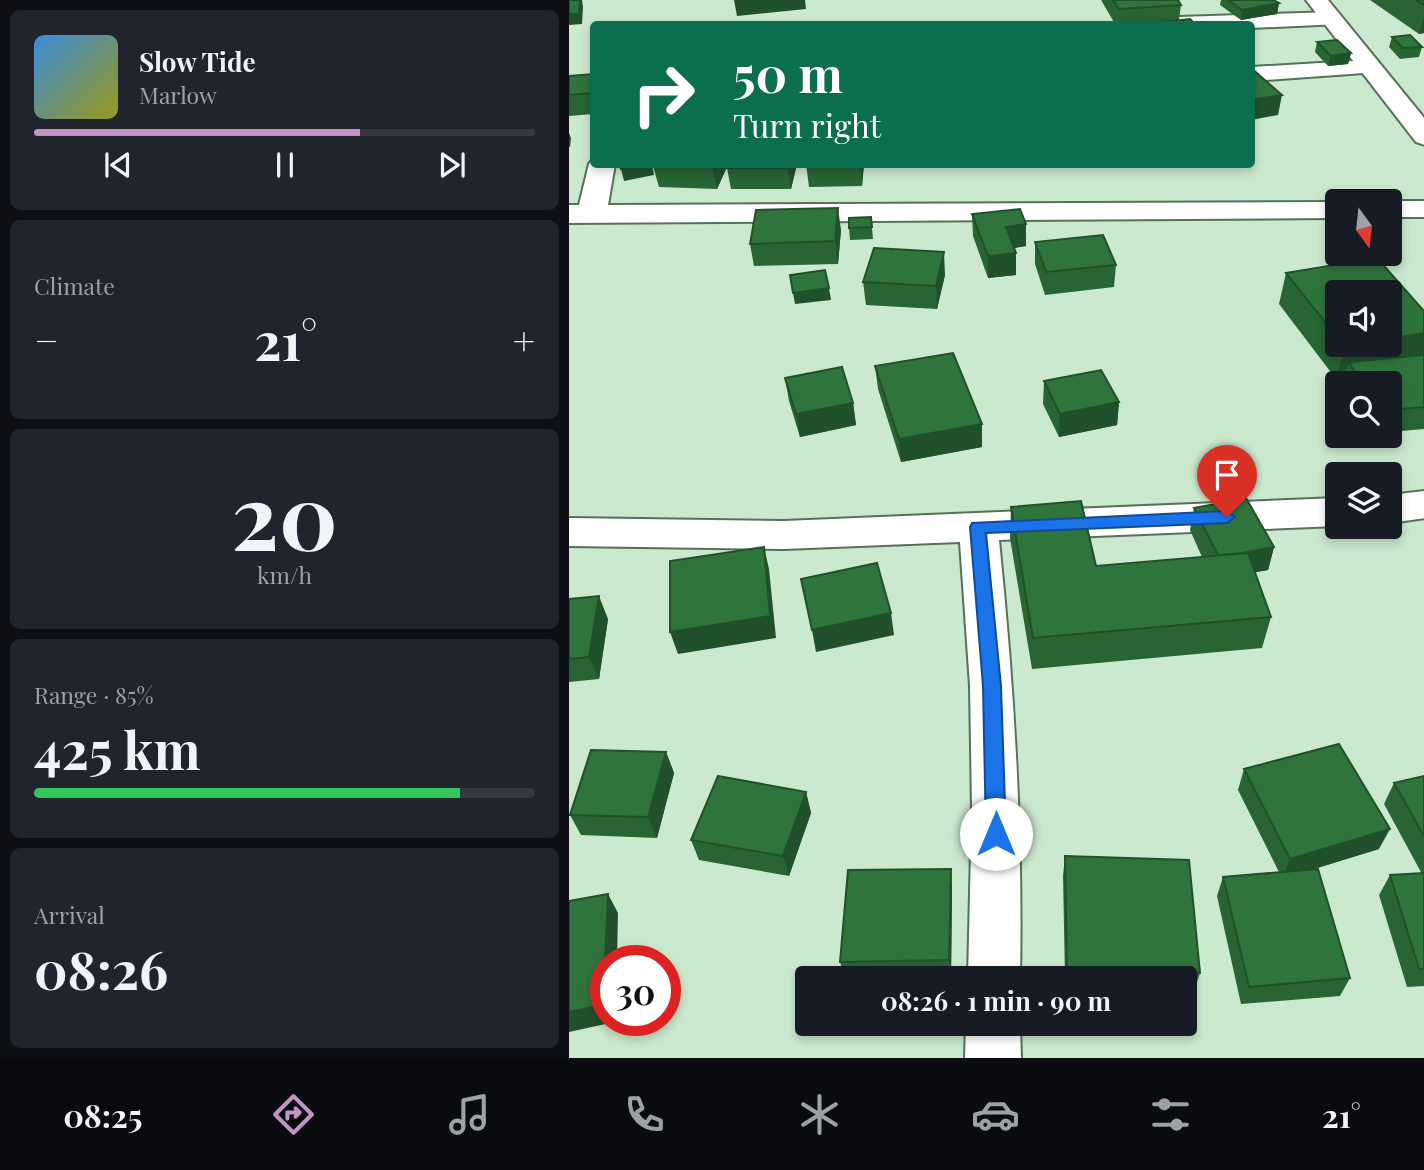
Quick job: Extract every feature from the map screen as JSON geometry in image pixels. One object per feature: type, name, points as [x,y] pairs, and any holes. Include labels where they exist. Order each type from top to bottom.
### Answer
[{"type":"street","points":[[1208,21],[1324,9],[1424,136]]},
{"type":"street","points":[[1255,74],[1370,67]]},
{"type":"street","points":[[600,168],[580,213],[1325,210]]},
{"type":"street","points":[[1402,209],[1424,209]]},
{"type":"street","points":[[1402,507],[1424,504]]},
{"type":"street","points":[[569,532],[784,536],[1325,513]]},
{"type":"street","points":[[978,527],[993,700],[996,808],[994,966]]},
{"type":"street","points":[[993,1036],[993,1058]]},
{"type":"building","points":[[569,0],[580,0],[579,14],[569,14]]},
{"type":"building","points":[[1113,0],[1178,0],[1181,5],[1119,9]]},
{"type":"building","points":[[1228,0],[1273,0],[1279,3],[1242,10]]},
{"type":"building","points":[[1410,35],[1422,47],[1403,48],[1392,37]]},
{"type":"building","points":[[1337,40],[1351,53],[1331,56],[1317,42]]},
{"type":"building","points":[[1255,71],[1282,95],[1255,99]]},
{"type":"building","points":[[590,74],[590,93],[569,95],[569,76]]},
{"type":"building","points":[[838,208],[835,241],[750,244],[756,210]]},
{"type":"building","points":[[1020,209],[1026,224],[1006,227],[1016,253],[988,256],[972,214]]},
{"type":"building","points":[[871,217],[872,227],[849,228],[849,218]]},
{"type":"building","points":[[1103,235],[1116,265],[1046,272],[1035,242]]},
{"type":"building","points":[[874,248],[944,252],[936,286],[863,282]]},
{"type":"building","points":[[1328,266],[1384,266],[1397,280],[1325,280],[1325,322],[1286,273]]},
{"type":"building","points":[[825,270],[829,288],[793,293],[790,275]]},
{"type":"building","points":[[1402,286],[1424,311],[1424,333],[1402,337]]},
{"type":"building","points":[[953,353],[982,424],[899,439],[875,366]]},
{"type":"building","points":[[1424,355],[1424,407],[1402,409],[1402,371],[1354,371],[1349,362]]},
{"type":"building","points":[[842,367],[853,403],[796,414],[785,378]]},
{"type":"building","points":[[1101,370],[1119,402],[1060,414],[1044,381]]},
{"type":"building","points":[[1246,498],[1274,547],[1218,555],[1194,508]]},
{"type":"building","points":[[1081,501],[1096,566],[1248,553],[1271,617],[1033,638],[1011,507]]},
{"type":"building","points":[[764,547],[770,616],[670,632],[670,561]]},
{"type":"building","points":[[877,563],[891,613],[812,630],[801,579]]},
{"type":"building","points":[[599,596],[589,657],[569,659],[569,599]]},
{"type":"building","points":[[1339,744],[1390,829],[1290,859],[1244,769]]},
{"type":"building","points":[[591,750],[666,752],[648,817],[570,815]]},
{"type":"building","points":[[718,776],[806,792],[783,856],[691,840]]},
{"type":"building","points":[[1424,776],[1424,836],[1394,783]]},
{"type":"building","points":[[1065,856],[1189,860],[1200,973],[1197,973],[1197,966],[1067,966]]},
{"type":"building","points":[[951,869],[949,960],[840,962],[848,870]]},
{"type":"building","points":[[1318,869],[1350,978],[1249,987],[1223,877]]},
{"type":"building","points":[[1424,873],[1424,969],[1419,969],[1390,875]]},
{"type":"building","points":[[608,894],[606,945],[590,945],[590,1008],[569,1012],[569,901]]},
{"type":"route","points":[[996,834],[992,686],[978,527],[1227,517]]}]
